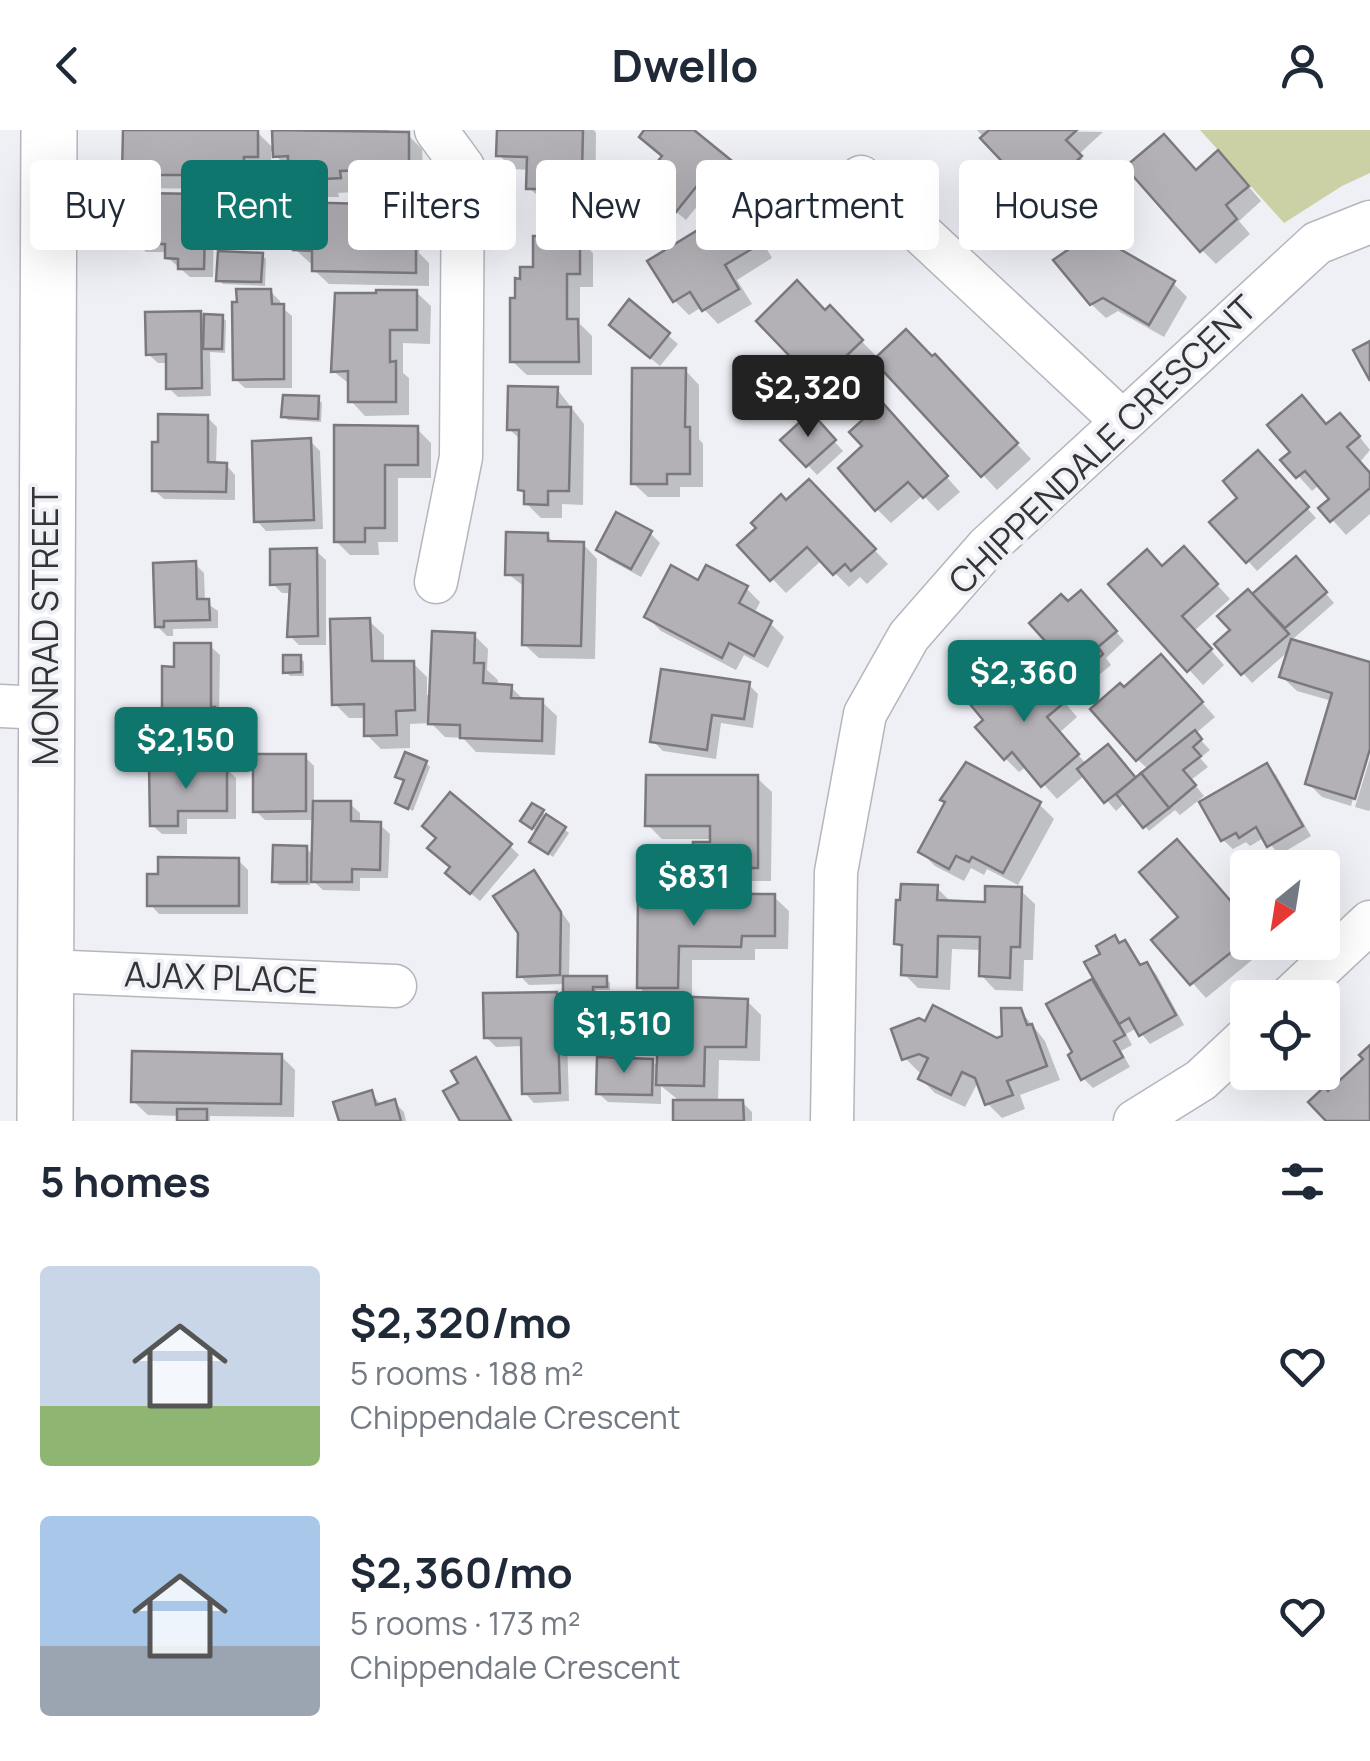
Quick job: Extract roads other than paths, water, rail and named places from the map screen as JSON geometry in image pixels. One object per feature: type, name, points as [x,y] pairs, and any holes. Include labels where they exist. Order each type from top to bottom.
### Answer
[{"type":"street","name":"MONRAD STREET","points":[[45,1121],[47,971],[23,707],[49,130]]},
{"type":"street","points":[[436,130],[463,168],[463,187],[461,457],[436,582]]},
{"type":"street","name":"CHIPPENDALE CRESCENT","points":[[832,1121],[836,872],[864,714],[909,636],[987,548],[1318,243],[1370,222]]},
{"type":"street","points":[[939,250],[1122,422]]},
{"type":"street","points":[[1308,980],[1370,922]]},
{"type":"street","name":"AJAX PLACE","points":[[47,971],[395,986]]},
{"type":"street","points":[[1135,1121],[1200,1080],[1230,1052]]}]
